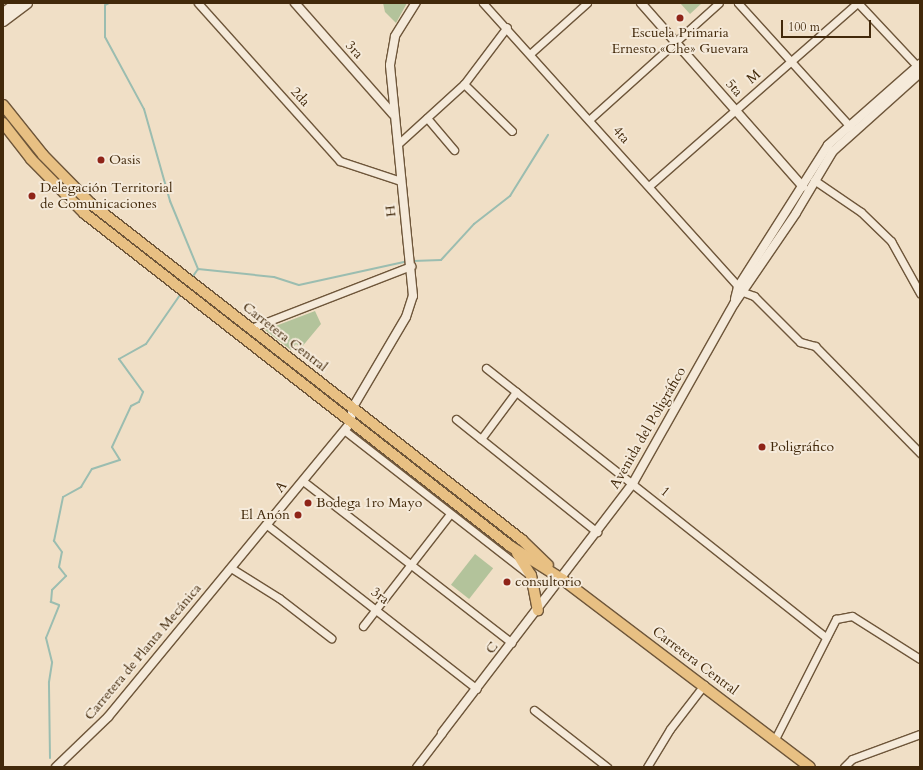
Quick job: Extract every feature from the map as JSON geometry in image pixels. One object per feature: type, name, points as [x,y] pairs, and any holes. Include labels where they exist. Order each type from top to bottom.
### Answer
[{"type":"main road","points":[[3,12],[14,3]]},
{"type":"main road","points":[[3,21],[27,3]]},
{"type":"main road","name":"Carretera Central","points":[[3,105],[43,155],[90,203],[522,540],[562,579]]},
{"type":"main road","name":"Carretera Central","points":[[3,123],[31,159],[84,213],[179,286],[347,427],[510,546],[562,579],[810,767]]},
{"type":"main road","points":[[31,159],[43,155]]},
{"type":"main road","points":[[510,546],[531,575],[538,610]]},
{"type":"street","name":"2da","points":[[198,3],[340,161],[401,181]]},
{"type":"street","name":"3ra","points":[[295,3],[393,114]]},
{"type":"street","name":"H","points":[[347,427],[353,407],[408,311],[412,296],[410,255],[398,144],[393,114],[392,50],[395,36],[416,3]]},
{"type":"street","name":"4ta","points":[[482,3],[531,53],[741,289],[754,296],[800,342],[815,346],[920,453]]},
{"type":"street","points":[[531,53],[587,3]]},
{"type":"street","name":"5ta","points":[[641,3],[807,191]]},
{"type":"street","points":[[590,120],[720,3]]},
{"type":"street","points":[[738,3],[852,129]]},
{"type":"street","points":[[858,3],[919,68]]},
{"type":"street","name":"M","points":[[649,186],[858,3]]},
{"type":"street","points":[[398,144],[464,84],[507,27]]},
{"type":"street","name":"Avenida del Poligráfico","points":[[741,289],[796,214],[807,191],[833,151],[852,129],[919,68]]},
{"type":"street","points":[[464,84],[512,131]]},
{"type":"street","points":[[427,118],[454,150]]},
{"type":"street","name":"Avenida del Poligráfico","points":[[562,579],[633,483],[801,184],[828,145],[852,129]]},
{"type":"street","points":[[814,180],[861,212],[891,241],[920,293]]},
{"type":"street","points":[[251,328],[411,266]]},
{"type":"street","name":"1","points":[[486,368],[826,637]]},
{"type":"street","points":[[481,439],[516,392]]},
{"type":"street","points":[[456,419],[597,532]]},
{"type":"street","points":[[347,427],[450,514],[531,575]]},
{"type":"street","name":"A","points":[[231,568],[347,427]]},
{"type":"street","points":[[303,481],[512,642]]},
{"type":"street","points":[[363,626],[450,514]]},
{"type":"street","name":"3ra","points":[[266,525],[376,609],[476,689]]},
{"type":"street","points":[[231,568],[280,598],[331,638]]},
{"type":"street","name":"Carretera de Planta Mecánica","points":[[56,767],[108,717],[231,568]]},
{"type":"street","name":"C","points":[[442,733],[562,579]]},
{"type":"street","points":[[775,739],[836,618],[852,616],[920,659]]},
{"type":"street","points":[[647,767],[670,729],[704,686]]},
{"type":"street","points":[[534,710],[607,767]]},
{"type":"street","points":[[416,767],[442,733]]},
{"type":"street","points":[[844,767],[852,759],[920,734]]},
{"type":"green space","points":[[383,3],[407,3],[396,23],[385,12]]},
{"type":"green space","points":[[680,3],[702,3],[690,14]]},
{"type":"green space","points":[[315,311],[321,324],[301,348],[296,344],[291,350],[265,330]]},
{"type":"green space","points":[[475,554],[493,568],[469,599],[451,585]]},
{"type":"waterway","points":[[109,3],[105,5],[105,37],[144,109],[170,201],[198,269],[191,279]]},
{"type":"waterway","points":[[413,261],[441,260],[474,224],[510,196],[548,135]]},
{"type":"waterway","points":[[198,269],[274,277],[299,285],[408,261]]},
{"type":"waterway","points":[[50,758],[49,682],[52,662],[46,638],[59,605],[51,602],[52,590],[66,576],[59,567],[62,552],[54,541],[63,497],[81,487],[92,469],[120,460],[112,447],[131,406],[139,402],[143,392],[119,359],[146,344],[182,292]]},
{"type":"place","name":"Escuela Primaria Ernesto «Che» Guevara","points":[[680,18]]},
{"type":"place","name":"Oasis","points":[[101,160]]},
{"type":"place","name":"Delegación Territorial de Comunicaciones","points":[[32,196]]},
{"type":"place","name":"Poligráfico","points":[[762,447]]},
{"type":"place","name":"Bodega 1ro Mayo","points":[[308,503]]},
{"type":"place","name":"El Anón","points":[[298,515]]},
{"type":"place","name":"consultorio","points":[[507,582]]}]
